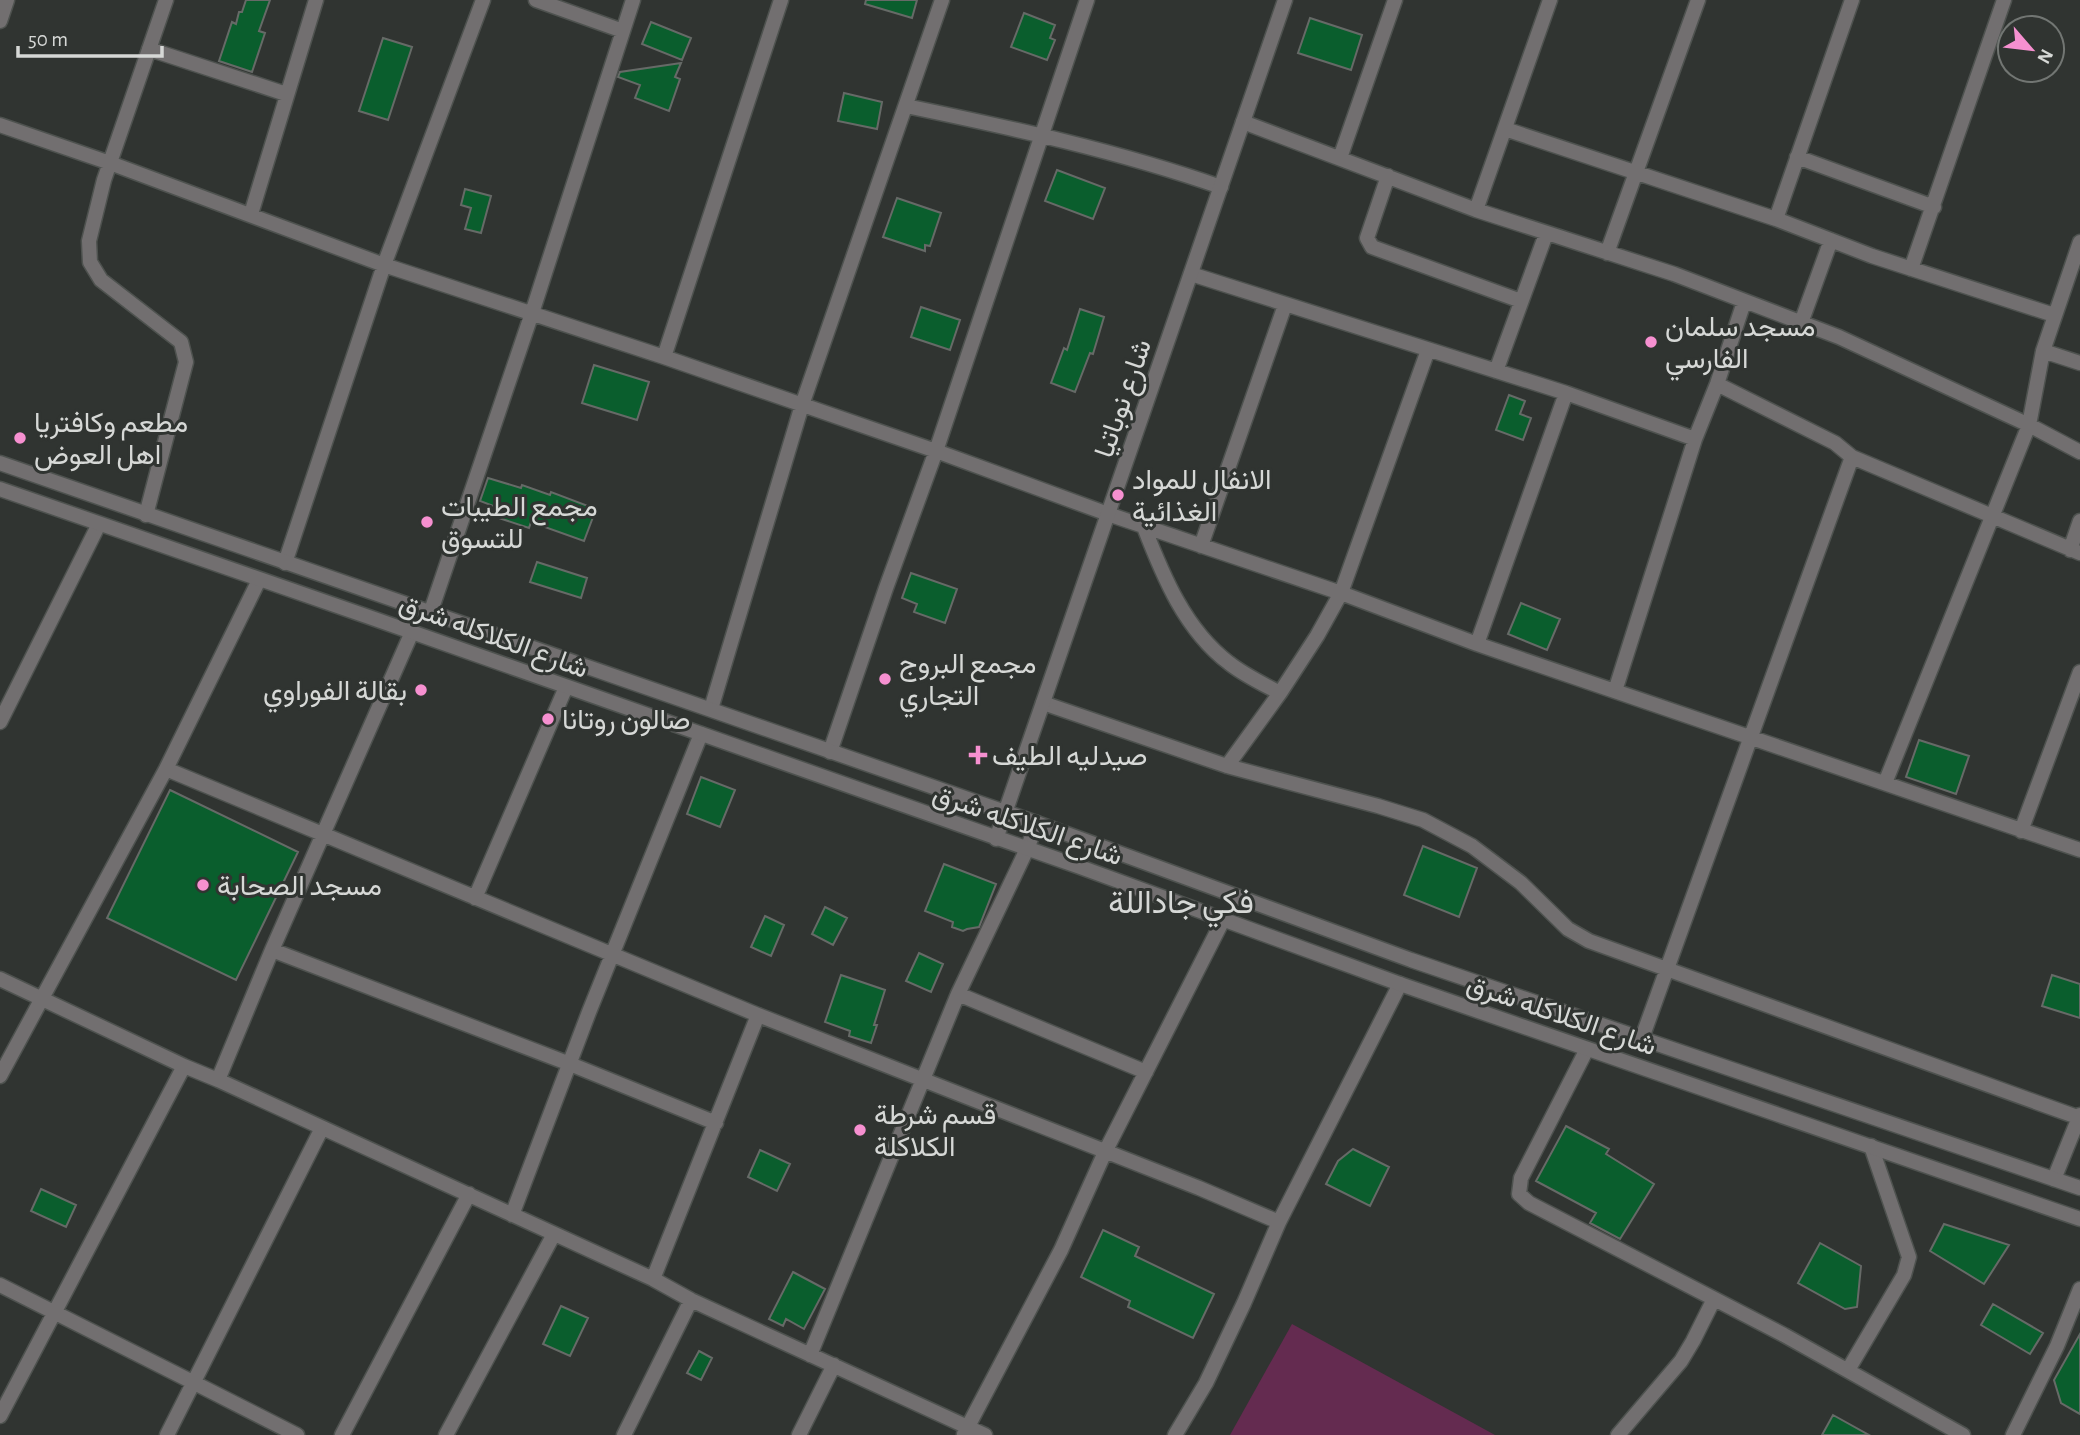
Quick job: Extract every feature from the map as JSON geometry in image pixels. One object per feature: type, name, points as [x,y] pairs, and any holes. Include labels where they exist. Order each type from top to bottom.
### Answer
[{"type":"street","points":[[0,21],[7,0]]},
{"type":"street","points":[[146,515],[186,362],[181,342],[101,280],[90,261],[89,241],[104,180],[166,0]]},
{"type":"street","points":[[251,214],[316,0]]},
{"type":"street","points":[[285,563],[384,265],[483,0]]},
{"type":"street","points":[[536,0],[623,31]]},
{"type":"street","points":[[431,611],[532,313],[633,0]]},
{"type":"street","points":[[664,357],[781,0]]},
{"type":"street","points":[[711,709],[802,405],[942,0]]},
{"type":"street","points":[[830,752],[936,451],[1087,0]]},
{"type":"street","name":"شارع نوباتيا","points":[[996,839],[1285,0]]},
{"type":"street","points":[[1340,158],[1395,0]]},
{"type":"street","points":[[1476,210],[1550,0]]},
{"type":"street","points":[[1606,253],[1698,0]]},
{"type":"street","points":[[1776,219],[1852,0]]},
{"type":"street","points":[[1911,269],[2004,0]]},
{"type":"street","points":[[149,49],[286,94]]},
{"type":"street","points":[[906,106],[1042,134],[1161,166],[1221,187]]},
{"type":"street","points":[[1243,122],[1476,210],[1674,274],[1839,337],[2029,425],[2080,452]]},
{"type":"street","points":[[0,125],[251,214],[384,265],[664,357],[936,451],[1144,527],[1341,593],[1477,644],[2080,850]]},
{"type":"street","points":[[1505,129],[1776,219],[1911,269],[2054,315]]},
{"type":"street","points":[[1797,157],[1934,207]]},
{"type":"street","points":[[1388,176],[1367,238],[1372,247],[1521,301]]},
{"type":"street","points":[[1496,371],[1546,234]]},
{"type":"street","points":[[1801,323],[1831,240]]},
{"type":"street","points":[[1885,783],[2029,425],[2043,351],[2080,242]]},
{"type":"street","points":[[1191,274],[1566,393],[1695,439]]},
{"type":"street","points":[[1615,691],[1695,439],[1717,384],[1744,302]]},
{"type":"street","points":[[1201,546],[1285,305]]},
{"type":"street","points":[[1227,766],[1280,693],[1341,593],[1428,350]]},
{"type":"street","points":[[2043,351],[2080,363]]},
{"type":"street","points":[[1717,384],[1835,443],[1852,457],[2075,552],[2080,521]]},
{"type":"street","points":[[1477,644],[1566,393]]},
{"type":"street","points":[[1642,1038],[1852,457]]},
{"type":"street","name":"شارع الكلاكله شرق","points":[[0,463],[711,709],[1411,960],[2080,1188]]},
{"type":"street","name":"شارع الكلاكله شرق","points":[[0,489],[1027,849],[1400,984],[2080,1219]]},
{"type":"street","points":[[0,722],[99,524]]},
{"type":"street","points":[[1144,527],[1163,577],[1185,614],[1210,646],[1230,664],[1280,693]]},
{"type":"street","points":[[0,1076],[166,769],[259,580]]},
{"type":"street","points":[[218,1080],[272,950],[412,632]]},
{"type":"street","points":[[2021,831],[2080,672]]},
{"type":"street","points":[[475,898],[566,687]]},
{"type":"street","points":[[1043,703],[1227,766],[1423,820],[1472,846],[1521,883],[1568,929],[1588,941],[2080,1117],[2054,1179]]},
{"type":"street","points":[[512,1215],[701,734]]},
{"type":"street","points":[[166,769],[758,1015],[1279,1222]]},
{"type":"street","points":[[810,1355],[921,1080],[1037,824]]},
{"type":"street","points":[[966,1431],[1061,1250],[1105,1152],[1223,920]]},
{"type":"street","points":[[272,950],[716,1123]]},
{"type":"street","points":[[0,979],[184,1066],[653,1279],[691,1300],[834,1365],[966,1431],[985,1435]]},
{"type":"street","points":[[1175,1435],[1206,1383],[1279,1222],[1400,984]]},
{"type":"street","points":[[958,994],[1146,1072]]},
{"type":"street","points":[[653,1279],[758,1015]]},
{"type":"street","points":[[1587,1049],[1521,1178],[1518,1194],[1529,1203],[1848,1370],[1963,1435]]},
{"type":"street","points":[[0,1416],[184,1066]]},
{"type":"street","points":[[167,1435],[321,1128]]},
{"type":"street","points":[[1848,1370],[1904,1275],[1909,1258],[1871,1146]]},
{"type":"street","points":[[342,1435],[469,1194]]},
{"type":"street","points":[[446,1435],[554,1234]]},
{"type":"street","points":[[0,1285],[297,1435]]},
{"type":"street","points":[[2013,1435],[2057,1346],[2080,1289]]},
{"type":"street","points":[[1618,1435],[1681,1361],[1714,1299]]},
{"type":"street","points":[[624,1435],[691,1300]]},
{"type":"street","points":[[799,1435],[834,1365]]},
{"type":"shaded area","points":[[1292,1324],[1495,1435],[1230,1435]]},
{"type":"building","points":[[246,0],[270,0],[259,31],[265,33],[252,72],[219,61],[232,22],[236,24]]},
{"type":"building","points":[[866,0],[917,0],[912,18],[865,4]]},
{"type":"building","points":[[1024,13],[1055,25],[1050,38],[1055,40],[1047,60],[1011,47]]},
{"type":"building","points":[[1310,18],[1362,35],[1351,70],[1298,53]]},
{"type":"building","points":[[651,22],[691,38],[682,60],[642,44]]},
{"type":"building","points":[[383,38],[412,47],[388,120],[359,111]]},
{"type":"building","points":[[681,63],[675,77],[680,79],[669,111],[635,98],[640,85],[618,77],[620,72]]},
{"type":"building","points":[[844,93],[882,102],[877,129],[838,121]]},
{"type":"building","points":[[1057,170],[1105,188],[1093,219],[1045,201]]},
{"type":"building","points":[[465,189],[491,196],[481,233],[465,229],[471,208],[461,205]]},
{"type":"building","points":[[897,198],[941,213],[930,246],[925,245],[925,251],[883,237]]},
{"type":"building","points":[[921,307],[960,320],[950,350],[911,337]]},
{"type":"building","points":[[1080,309],[1104,317],[1093,354],[1090,353],[1075,392],[1051,383],[1064,348],[1067,350]]},
{"type":"building","points":[[594,365],[649,382],[637,420],[582,403]]},
{"type":"building","points":[[1509,395],[1525,401],[1520,414],[1531,418],[1523,440],[1496,430]]},
{"type":"building","points":[[488,478],[521,488],[522,485],[550,495],[551,492],[596,509],[584,541],[531,522],[529,528],[496,517],[499,508],[480,501]]},
{"type":"building","points":[[537,562],[587,578],[581,598],[530,582]]},
{"type":"building","points":[[911,573],[957,589],[945,623],[914,612],[917,604],[902,598]]},
{"type":"building","points":[[1521,603],[1560,619],[1547,650],[1508,634]]},
{"type":"building","points":[[1919,740],[1969,756],[1956,794],[1906,777]]},
{"type":"building","points":[[701,777],[735,790],[720,827],[687,814]]},
{"type":"building","name":"مسجد الصحابة","points":[[170,790],[298,852],[236,980],[107,918]]},
{"type":"building","points":[[1423,846],[1477,868],[1459,917],[1404,895]]},
{"type":"building","points":[[944,864],[996,884],[979,927],[963,931],[952,927],[953,922],[925,911]]},
{"type":"building","points":[[825,907],[847,918],[833,945],[812,934]]},
{"type":"building","points":[[765,916],[784,925],[771,956],[751,947]]},
{"type":"building","points":[[919,953],[943,964],[931,992],[906,981]]},
{"type":"building","points":[[841,975],[885,990],[871,1043],[849,1036],[850,1031],[825,1022]]},
{"type":"building","points":[[2052,975],[2080,984],[2080,1018],[2042,1006]]},
{"type":"building","points":[[1566,1126],[1609,1149],[1606,1154],[1654,1184],[1620,1239],[1590,1223],[1596,1213],[1536,1181]]},
{"type":"building","points":[[1353,1149],[1389,1167],[1370,1206],[1326,1184],[1338,1161]]},
{"type":"building","points":[[760,1150],[790,1164],[777,1191],[748,1177]]},
{"type":"building","points":[[41,1189],[76,1205],[66,1227],[31,1211]]},
{"type":"building","points":[[1944,1224],[2009,1245],[1984,1284],[1930,1251]]},
{"type":"building","points":[[1103,1230],[1139,1247],[1135,1256],[1214,1294],[1193,1338],[1128,1307],[1130,1301],[1081,1277]]},
{"type":"building","points":[[1820,1243],[1861,1266],[1857,1307],[1845,1309],[1798,1283]]},
{"type":"building","points":[[793,1272],[825,1289],[804,1329],[786,1319],[783,1326],[769,1319]]},
{"type":"building","points":[[1993,1304],[2043,1333],[2030,1354],[1981,1325]]},
{"type":"building","points":[[561,1306],[588,1318],[570,1356],[543,1344]]},
{"type":"building","points":[[2080,1334],[2080,1414],[2061,1403],[2054,1380]]},
{"type":"building","points":[[699,1351],[712,1358],[701,1380],[687,1373]]},
{"type":"building","points":[[1833,1415],[1869,1435],[1822,1435]]},
{"type":"place","name":"مسجد سلمان الفارسي","points":[[1651,342]]},
{"type":"place","name":"مطعم وكافتريا اهل العوض","points":[[20,438]]},
{"type":"place","name":"الانفال للمواد الغذائية","points":[[1118,495]]},
{"type":"place","name":"مجمع الطيبات للتسوق","points":[[427,522]]},
{"type":"place","name":"مجمع البروج التجاري","points":[[885,679]]},
{"type":"place","name":"بقالة الفوراوي","points":[[421,690]]},
{"type":"place","name":"صالون روتانا","points":[[548,719]]},
{"type":"place","name":"صيدليه الطيف","points":[[978,755]]},
{"type":"place","name":"مسجد الصحابة","points":[[203,885]]},
{"type":"place","name":"قسم شرطة الكلاكلة","points":[[860,1130]]},
{"type":"district","name":"فكي جاداللة","points":[[1181,902]]}]
